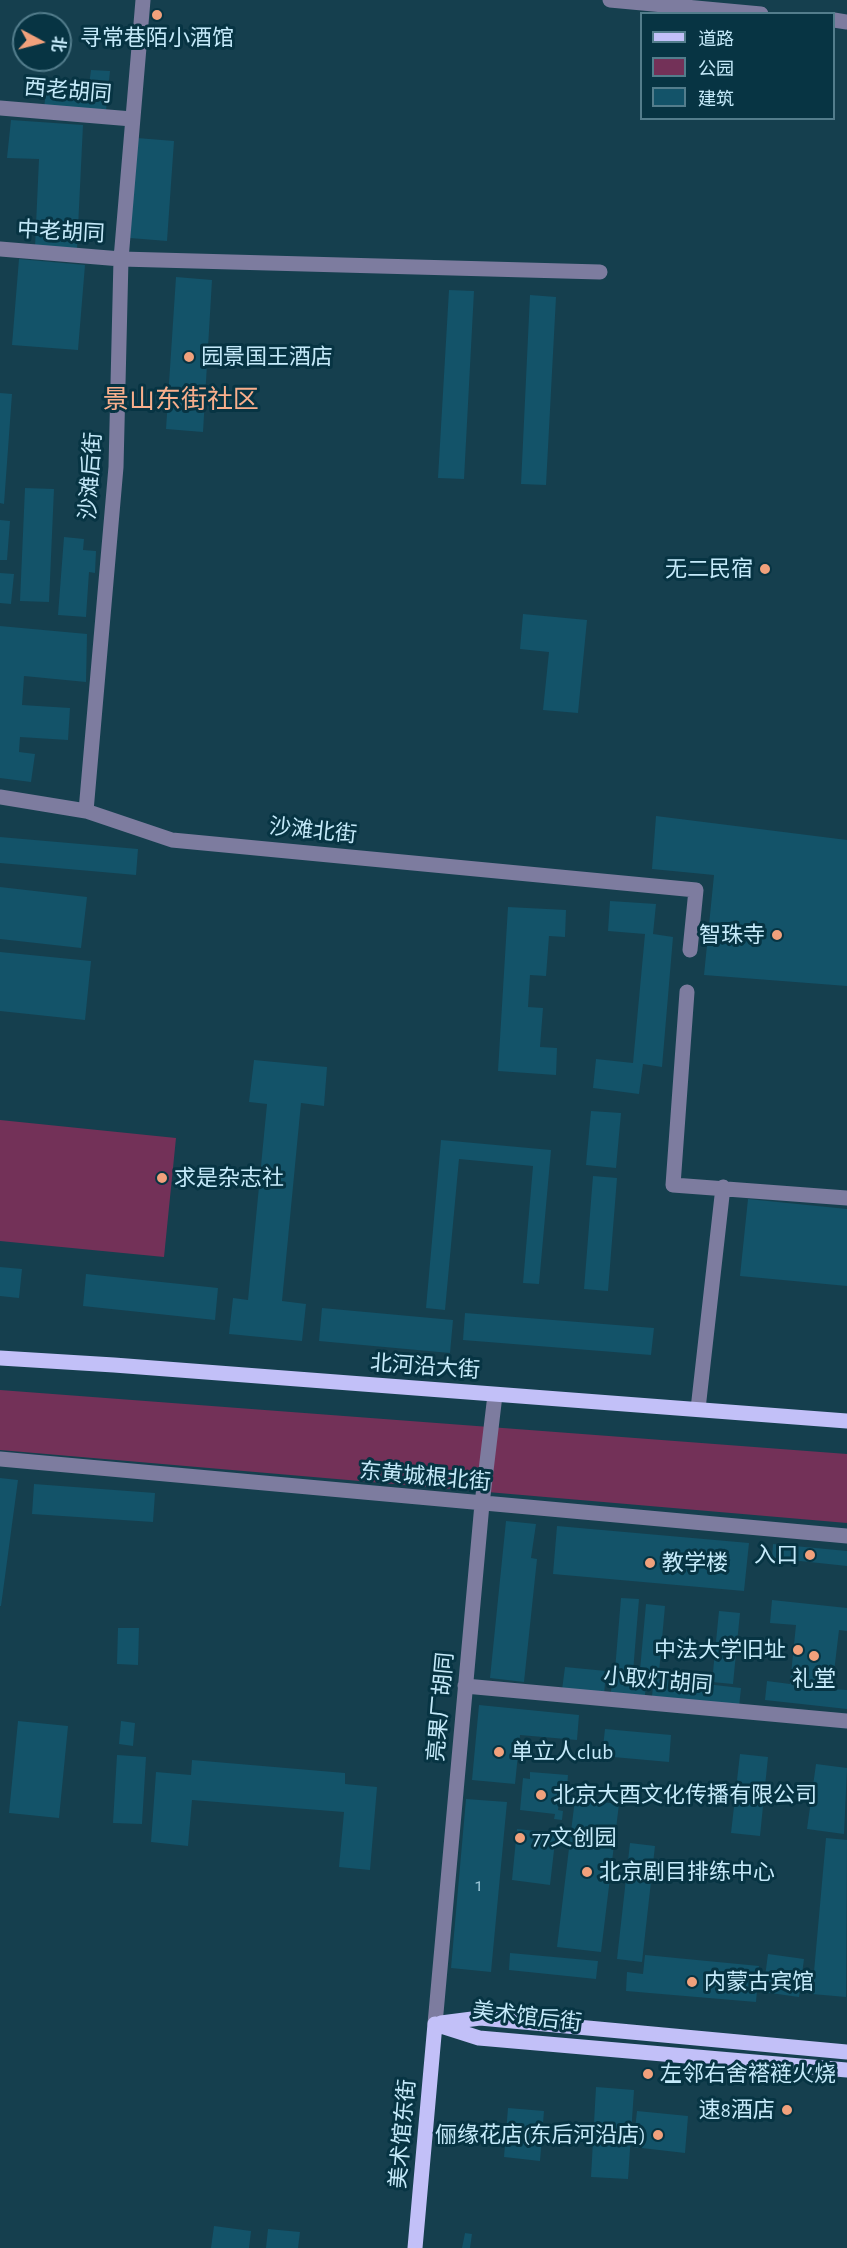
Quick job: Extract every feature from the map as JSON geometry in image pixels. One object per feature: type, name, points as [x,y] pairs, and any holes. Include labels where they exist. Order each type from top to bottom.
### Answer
[{"type":"main road","name":"北河沿大街","points":[[0,1358],[847,1421]]},
{"type":"main road","name":"美术馆后街","points":[[435,2024],[480,2018],[847,2052]]},
{"type":"main road","name":"美术馆后街","points":[[435,2024],[479,2038],[847,2070]]},
{"type":"main road","name":"美术馆东街","points":[[415,2248],[435,2024]]},
{"type":"street","name":"沙滩后街","points":[[86,811],[116,467],[121,259],[143,0]]},
{"type":"street","points":[[610,0],[739,12]]},
{"type":"street","name":"西老胡同","points":[[0,108],[132,119]]},
{"type":"street","name":"中老胡同","points":[[0,249],[3,252],[121,259],[600,272]]},
{"type":"street","name":"沙滩北街","points":[[0,797],[86,811],[172,840],[696,890],[690,950]]},
{"type":"street","points":[[687,992],[673,1185],[847,1198]]},
{"type":"street","points":[[698,1409],[723,1187]]},
{"type":"street","name":"亮果厂胡同","points":[[435,2024],[482,1504],[495,1395]]},
{"type":"street","name":"东黄城根北街","points":[[0,1460],[847,1536]]},
{"type":"street","name":"小取灯胡同","points":[[465,1686],[847,1721]]},
{"type":"green space","points":[[0,1120],[176,1138],[164,1257],[0,1241]]},
{"type":"green space","points":[[0,1390],[847,1454],[847,1523],[0,1450]]},
{"type":"building","points":[[91,70],[110,71],[106,111],[44,109],[46,90],[88,93]]},
{"type":"building","points":[[11,120],[83,125],[77,249],[35,247],[39,159],[7,158]]},
{"type":"building","points":[[137,138],[174,141],[167,241],[130,238]]},
{"type":"building","points":[[19,259],[85,265],[78,350],[12,345]]},
{"type":"building","points":[[176,277],[212,280],[203,432],[166,429]]},
{"type":"building","points":[[449,290],[474,291],[464,479],[438,478]]},
{"type":"building","points":[[530,295],[556,297],[546,485],[521,484]]},
{"type":"building","points":[[0,393],[12,394],[4,504],[0,503]]},
{"type":"building","points":[[25,488],[54,489],[49,602],[20,601]]},
{"type":"building","points":[[0,520],[10,521],[7,560],[0,560]]},
{"type":"building","points":[[64,537],[84,539],[83,550],[96,551],[95,573],[89,572],[86,617],[58,615]]},
{"type":"building","points":[[0,573],[14,574],[11,604],[0,603]]},
{"type":"building","points":[[523,614],[587,620],[578,713],[543,710],[549,652],[520,649]]},
{"type":"building","points":[[0,626],[87,634],[86,682],[24,676],[22,705],[70,708],[68,740],[20,737],[19,752],[35,754],[31,782],[0,778]]},
{"type":"building","name":"智珠寺","points":[[656,816],[847,840],[847,986],[704,975],[714,875],[652,869]]},
{"type":"building","points":[[0,837],[138,849],[136,875],[0,863]]},
{"type":"building","points":[[0,887],[87,897],[81,948],[0,939]]},
{"type":"building","points":[[610,901],[656,904],[653,934],[673,937],[662,1067],[643,1064],[639,1094],[593,1088],[596,1059],[633,1063],[645,934],[608,931]]},
{"type":"building","points":[[508,907],[566,910],[565,937],[549,936],[546,976],[530,975],[528,1007],[543,1008],[540,1047],[557,1048],[556,1075],[498,1071]]},
{"type":"building","points":[[0,952],[91,961],[85,1020],[0,1011]]},
{"type":"building","points":[[254,1060],[327,1067],[324,1106],[301,1103],[282,1301],[306,1304],[302,1341],[229,1334],[233,1298],[248,1300],[267,1104],[249,1102]]},
{"type":"building","points":[[591,1111],[621,1113],[616,1168],[586,1165]]},
{"type":"building","points":[[441,1140],[551,1150],[539,1284],[523,1283],[533,1166],[459,1159],[445,1310],[426,1308]]},
{"type":"building","points":[[593,1176],[617,1178],[608,1291],[584,1289]]},
{"type":"building","points":[[748,1199],[847,1209],[847,1286],[740,1276]]},
{"type":"building","points":[[0,1267],[22,1269],[19,1298],[0,1296]]},
{"type":"building","points":[[86,1274],[218,1288],[215,1320],[83,1306]]},
{"type":"building","points":[[322,1308],[453,1320],[450,1353],[319,1341]]},
{"type":"building","points":[[465,1313],[654,1328],[651,1355],[463,1340]]},
{"type":"building","points":[[0,1478],[18,1480],[1,1606],[0,1606]]},
{"type":"building","points":[[34,1484],[155,1493],[153,1522],[32,1514]]},
{"type":"building","points":[[506,1521],[536,1524],[531,1558],[537,1559],[524,1682],[490,1678]]},
{"type":"building","name":"教学楼","points":[[557,1526],[749,1543],[744,1591],[553,1574]]},
{"type":"building","name":"入口","points":[[773,1544],[847,1551],[847,1566],[772,1558]]},
{"type":"building","points":[[621,1598],[639,1599],[633,1672],[615,1670]]},
{"type":"building","name":"礼堂","points":[[772,1600],[847,1608],[847,1631],[839,1630],[832,1689],[847,1690],[847,1709],[765,1700],[767,1681],[790,1684],[796,1625],[770,1623]]},
{"type":"building","points":[[646,1604],[665,1606],[659,1672],[640,1670]]},
{"type":"building","points":[[719,1611],[740,1613],[733,1684],[712,1682]]},
{"type":"building","points":[[118,1628],[139,1628],[138,1665],[117,1664]]},
{"type":"building","points":[[565,1667],[606,1671],[604,1695],[562,1690]]},
{"type":"building","points":[[612,1677],[646,1680],[645,1696],[611,1693]]},
{"type":"building","points":[[654,1678],[741,1688],[739,1707],[652,1696]]},
{"type":"building","points":[[479,1705],[579,1715],[577,1740],[520,1735],[515,1784],[472,1780]]},
{"type":"building","points":[[18,1721],[68,1726],[59,1818],[9,1813]]},
{"type":"building","points":[[121,1721],[135,1723],[133,1746],[119,1744]]},
{"type":"building","points":[[605,1729],[671,1735],[669,1762],[602,1756]]},
{"type":"building","points":[[740,1754],[768,1757],[760,1836],[731,1833]]},
{"type":"building","points":[[117,1755],[146,1757],[142,1824],[113,1823]]},
{"type":"building","points":[[192,1760],[345,1773],[345,1784],[377,1787],[370,1870],[339,1867],[344,1812],[192,1800],[188,1846],[151,1842],[156,1772],[191,1775]]},
{"type":"building","points":[[816,1764],[847,1768],[844,1834],[807,1829]]},
{"type":"building","points":[[530,1772],[568,1775],[567,1787],[561,1786],[558,1810],[563,1811],[562,1820],[554,1819],[555,1814],[520,1810],[523,1778],[530,1779]]},
{"type":"building","points":[[466,1799],[507,1802],[491,1972],[451,1968]]},
{"type":"building","points":[[575,1799],[619,1804],[601,1952],[557,1947]]},
{"type":"building","points":[[517,1829],[556,1833],[550,1885],[512,1880]]},
{"type":"building","points":[[826,1838],[847,1840],[846,1997],[812,1994]]},
{"type":"building","points":[[630,1843],[655,1846],[642,1962],[617,1959]]},
{"type":"building","points":[[510,1953],[598,1961],[596,1979],[509,1970]]},
{"type":"building","points":[[768,1954],[804,1959],[799,1997],[763,1992]]},
{"type":"building","name":"内蒙古宾馆","points":[[645,1955],[759,1966],[756,2002],[626,1991],[627,1972],[643,1974]]},
{"type":"building","points":[[596,2087],[634,2090],[628,2179],[591,2177]]},
{"type":"building","points":[[508,2108],[544,2111],[540,2161],[504,2157]]},
{"type":"building","points":[[637,2111],[688,2116],[685,2153],[633,2147]]},
{"type":"building","points":[[214,2226],[251,2231],[249,2248],[211,2248]]},
{"type":"building","points":[[268,2229],[300,2232],[298,2248],[266,2248]]},
{"type":"building","points":[[465,2233],[472,2234],[470,2248],[462,2248]]},
{"type":"place","name":"寻常巷陌小酒馆","points":[[157,15]]},
{"type":"place","name":"园景国王酒店","points":[[189,357]]},
{"type":"place","name":"无二民宿","points":[[765,569]]},
{"type":"place","name":"智珠寺","points":[[777,935]]},
{"type":"place","name":"求是杂志社","points":[[162,1178]]},
{"type":"place","name":"入口","points":[[810,1555]]},
{"type":"place","name":"教学楼","points":[[650,1563]]},
{"type":"place","name":"中法大学旧址","points":[[798,1650]]},
{"type":"place","name":"礼堂","points":[[814,1656]]},
{"type":"place","name":"单立人club","points":[[499,1752]]},
{"type":"place","name":"北京大酉文化传播有限公司","points":[[541,1795]]},
{"type":"place","name":"77文创园","points":[[520,1838]]},
{"type":"place","name":"北京剧目排练中心","points":[[587,1872]]},
{"type":"place","name":"内蒙古宾馆","points":[[692,1982]]},
{"type":"place","name":"左邻右舍褡裢火烧","points":[[648,2074]]},
{"type":"place","name":"速8酒店","points":[[787,2110]]},
{"type":"place","name":"俪缘花店(东后河沿店)","points":[[658,2135]]},
{"type":"district","name":"景山东街社区","points":[[181,400]]}]
